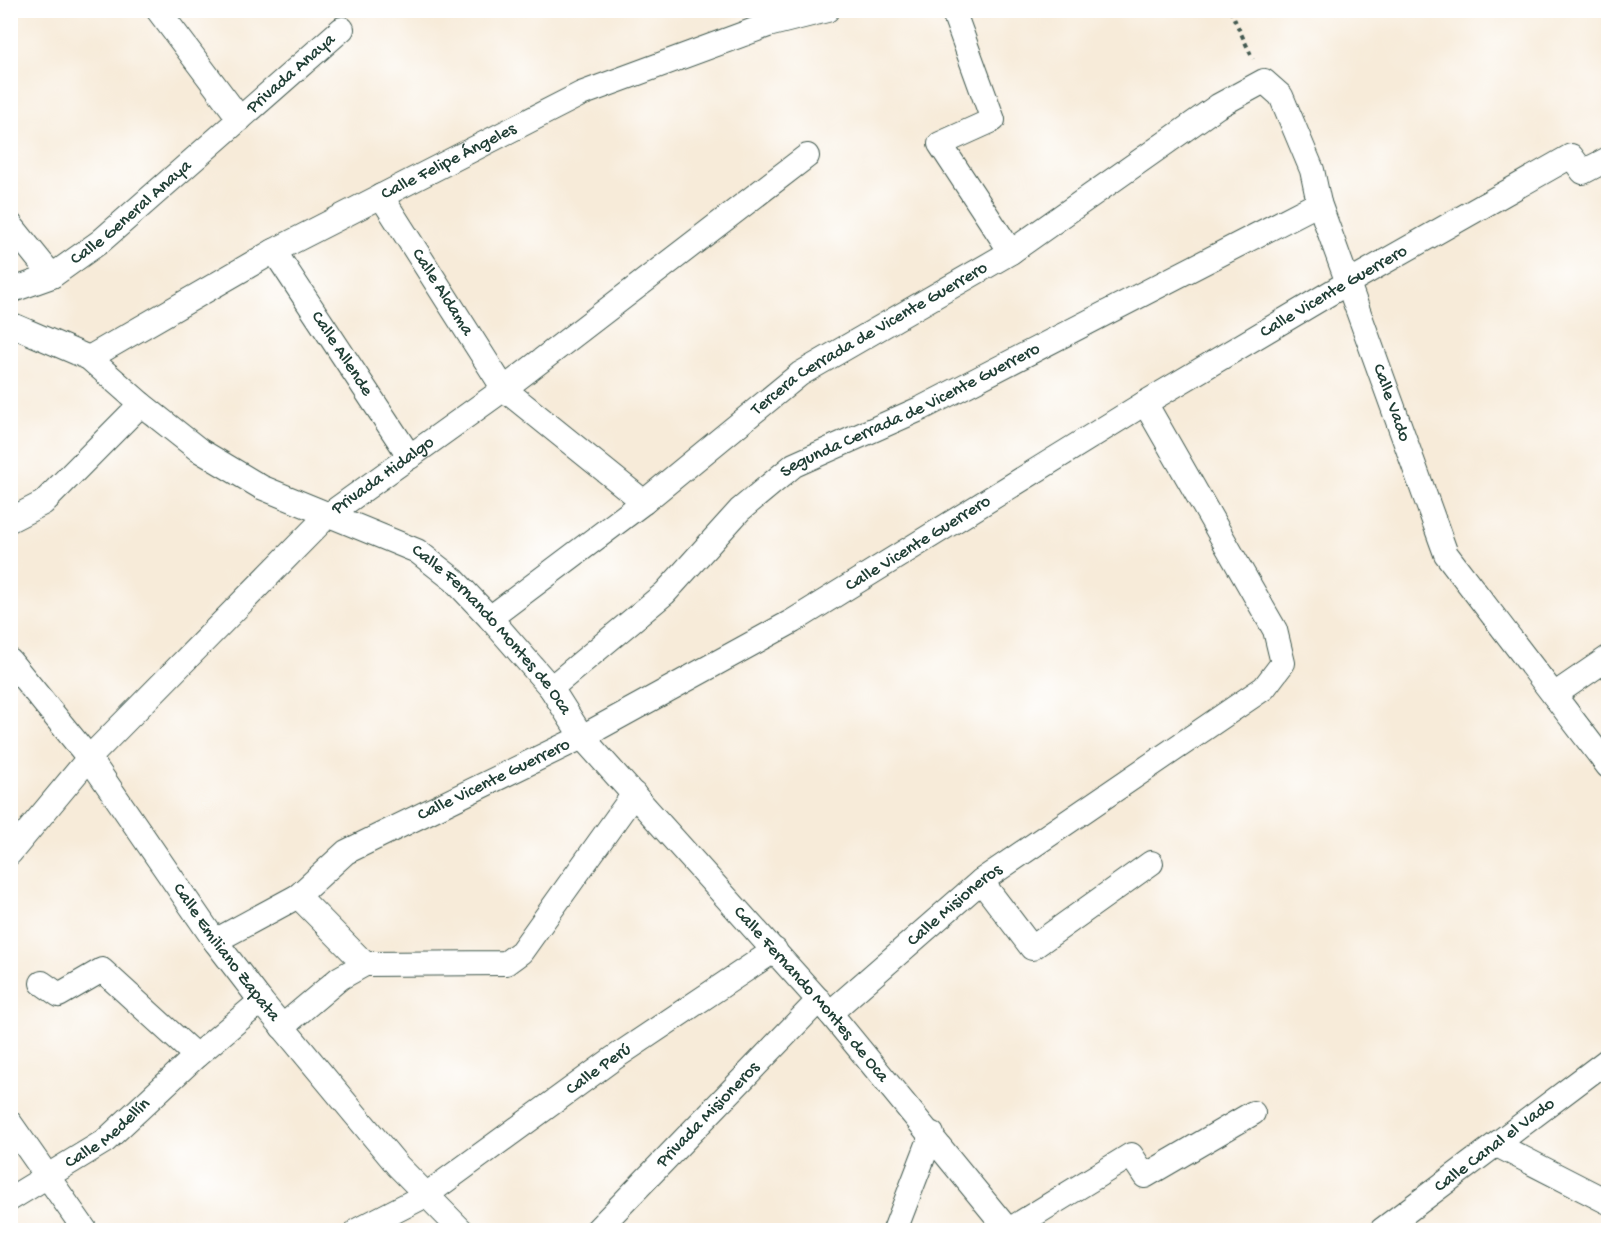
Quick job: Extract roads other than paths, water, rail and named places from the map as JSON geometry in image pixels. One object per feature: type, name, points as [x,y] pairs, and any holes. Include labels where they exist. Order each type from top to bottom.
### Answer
[{"type":"street","points":[[158,10],[240,119]]},
{"type":"street","name":"Calle Felipe Ángeles","points":[[89,358],[274,251],[581,94],[768,18],[827,10]]},
{"type":"street","points":[[953,10],[993,120],[940,144],[1011,252]]},
{"type":"street","name":"Privada Anaya","points":[[240,119],[342,29]]},
{"type":"street","name":"Tercera Cerrada de Vicente Guerrero","points":[[490,618],[644,502],[800,374],[1011,252],[1218,106],[1264,81]]},
{"type":"street","name":"Calle Vado","points":[[1264,81],[1281,96],[1312,170],[1319,203],[1446,554],[1608,766]]},
{"type":"street","name":"Calle General Anaya","points":[[10,291],[52,276],[101,241],[240,119]]},
{"type":"street","name":"Privada Hidalgo","points":[[10,853],[89,758],[327,516],[504,389],[807,156]]},
{"type":"street","name":"Calle Vicente Guerrero","points":[[215,941],[298,896],[346,852],[582,737],[794,621],[1145,403],[1347,283],[1571,156],[1583,172],[1608,159]]},
{"type":"street","name":"Calle Aldama","points":[[381,196],[504,389],[644,502]]},
{"type":"street","name":"Segunda Cerrada de Vicente Guerrero","points":[[551,688],[665,594],[740,510],[794,465],[921,408],[1319,203]]},
{"type":"street","points":[[10,224],[52,276]]},
{"type":"street","name":"Calle Allende","points":[[274,251],[410,457]]},
{"type":"street","name":"Calle Fernando Montes de Oca","points":[[10,324],[89,358],[141,404],[199,450],[252,482],[327,516],[417,551],[454,580],[551,688],[582,737],[825,1006],[1009,1230]]},
{"type":"street","name":"Calle Misioneros","points":[[825,1006],[981,881],[1264,688],[1283,663],[1275,630],[1145,403]]},
{"type":"street","points":[[10,520],[43,503],[141,404]]},
{"type":"street","points":[[1554,695],[1608,658]]},
{"type":"street","name":"Calle Emiliano Zapata","points":[[10,661],[89,758],[215,941],[261,1001],[398,1166],[461,1230]]},
{"type":"street","points":[[282,1027],[340,978],[365,964],[506,963],[521,952],[634,794]]},
{"type":"street","points":[[981,881],[1032,948],[1151,863]]},
{"type":"street","points":[[298,896],[365,964]]},
{"type":"street","name":"Calle Perú","points":[[358,1230],[426,1195],[614,1058],[775,950]]},
{"type":"street","points":[[42,983],[59,995],[102,970],[196,1056]]},
{"type":"street","name":"Calle Medellín","points":[[10,1199],[49,1178],[105,1141],[196,1056],[261,1001]]},
{"type":"street","name":"Privada Misioneros","points":[[597,1230],[825,1006]]},
{"type":"street","name":"Calle Canal el Vado","points":[[1382,1230],[1608,1060]]},
{"type":"street","points":[[1009,1230],[1131,1155],[1145,1176],[1253,1113]]},
{"type":"street","points":[[10,1123],[85,1230]]},
{"type":"street","points":[[895,1230],[932,1134]]},
{"type":"street","points":[[1497,1145],[1608,1202]]}]
